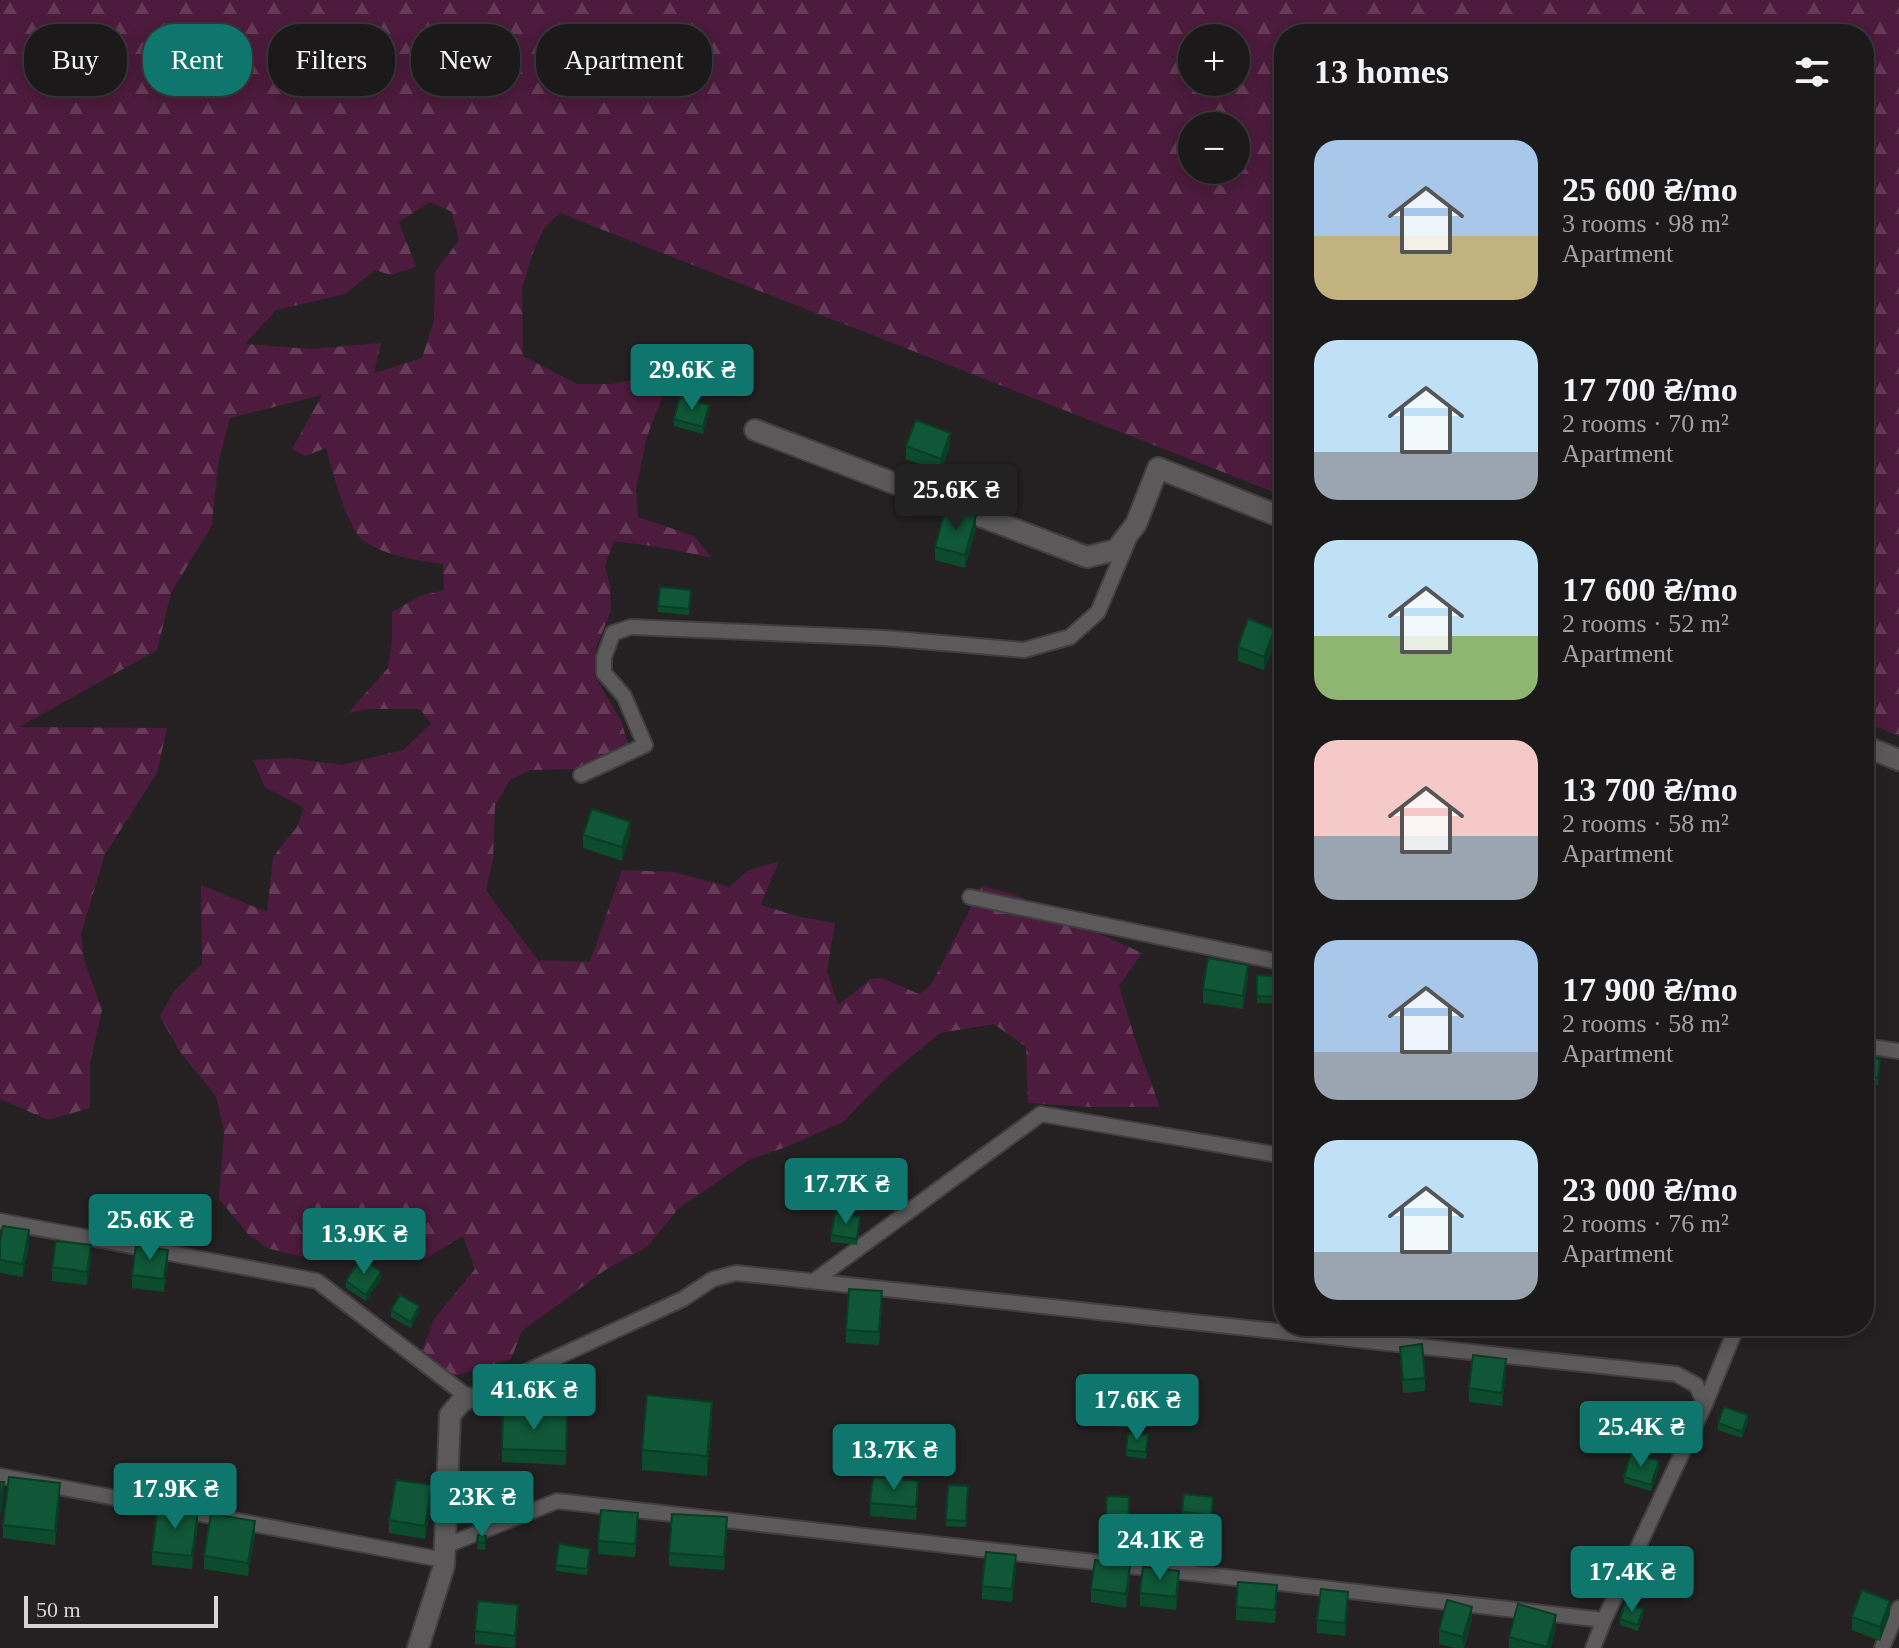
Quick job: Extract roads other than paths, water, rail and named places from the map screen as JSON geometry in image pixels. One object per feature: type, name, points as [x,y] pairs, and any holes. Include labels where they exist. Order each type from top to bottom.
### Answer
[{"type":"street","points":[[755,430],[1087,557],[1116,550],[1136,524],[1158,468],[1274,514]]},
{"type":"street","points":[[1874,750],[1899,760]]},
{"type":"street","points":[[418,1648],[444,1566],[450,1415],[469,1398]]},
{"type":"lane","points":[[581,775],[645,745],[624,696],[604,673],[604,657],[613,633],[631,627],[884,638],[1024,650],[1070,637],[1098,612],[1136,524]]},
{"type":"lane","points":[[970,897],[1274,961]]},
{"type":"lane","points":[[1874,1047],[1899,1051]]},
{"type":"lane","points":[[814,1281],[1041,1114],[1274,1154]]},
{"type":"lane","points":[[0,1221],[317,1281],[469,1398],[683,1299],[713,1279],[736,1273],[1274,1331]]},
{"type":"lane","points":[[1324,1336],[1676,1374],[1696,1385],[1705,1404]]},
{"type":"lane","points":[[1593,1648],[1733,1336]]},
{"type":"lane","points":[[0,1476],[445,1553],[557,1501],[1604,1620]]},
{"type":"lane","points":[[1882,1648],[1899,1608]]}]
